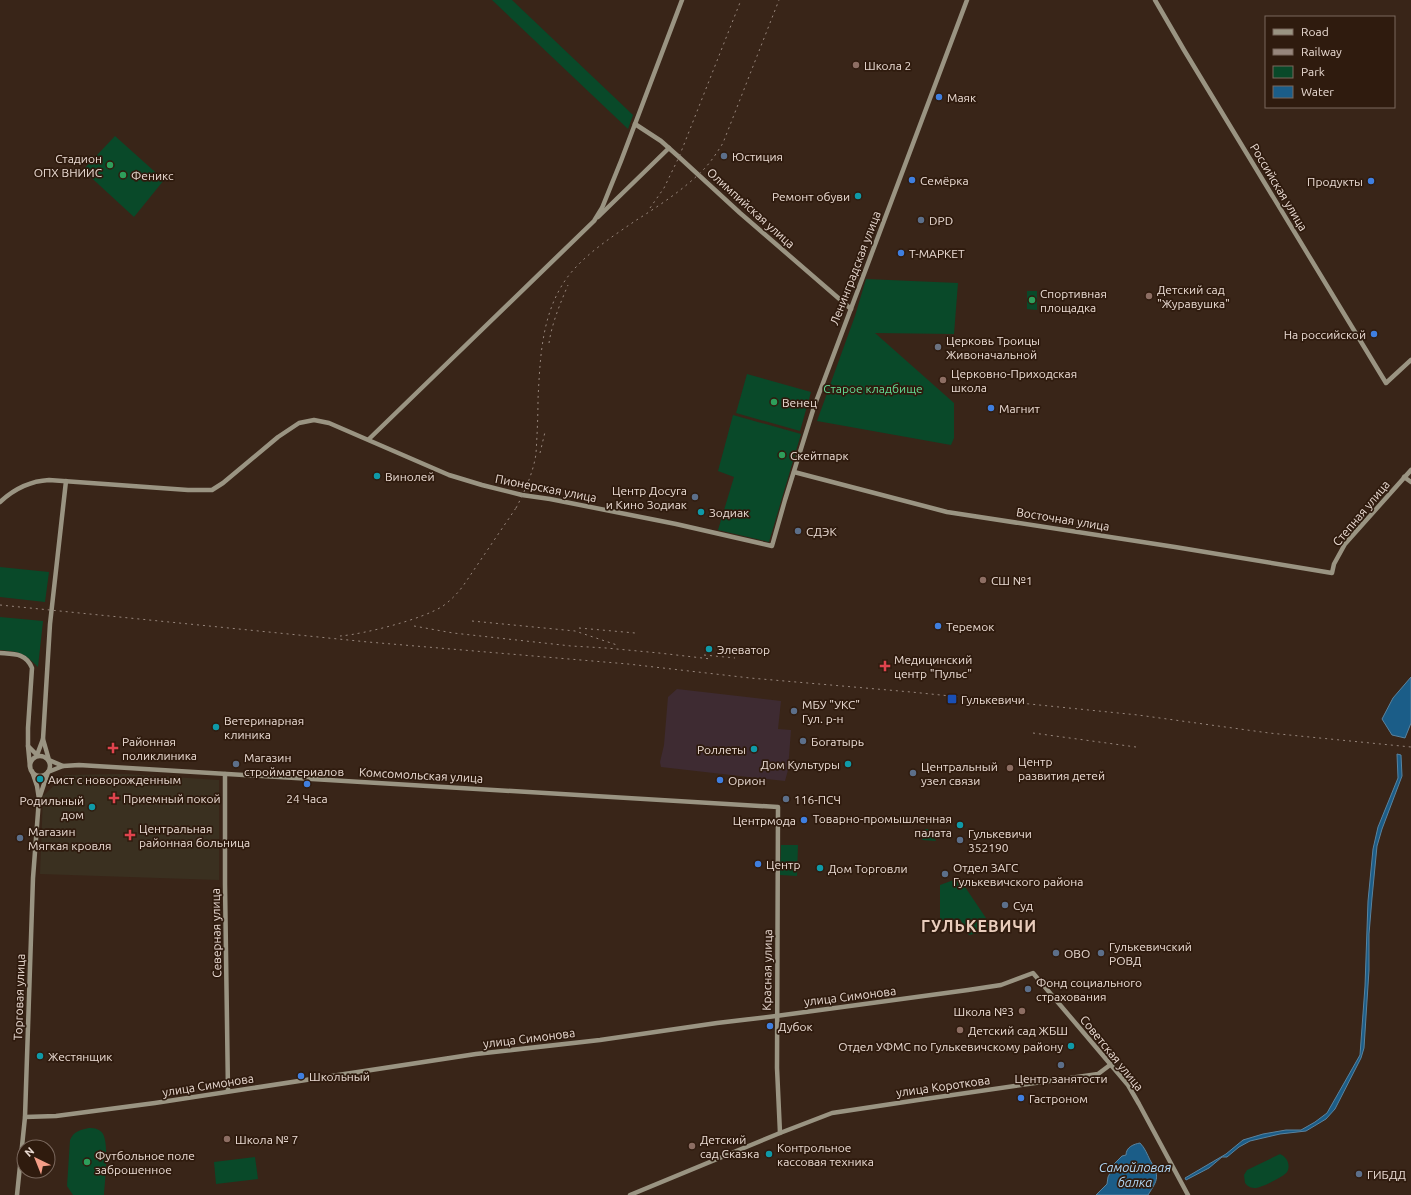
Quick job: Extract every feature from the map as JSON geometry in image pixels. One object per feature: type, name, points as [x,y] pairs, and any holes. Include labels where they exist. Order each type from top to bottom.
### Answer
[{"type":"street","points":[[594,221],[602,208],[682,0]]},
{"type":"street","name":"Ленинградская улица","points":[[772,546],[814,407],[967,0]]},
{"type":"street","name":"Российская улица","points":[[1155,0],[1386,383],[1411,360]]},
{"type":"street","name":"Олимпийская улица","points":[[635,124],[669,148],[740,213],[850,309]]},
{"type":"street","points":[[369,439],[669,148]]},
{"type":"street","name":"Пионерская улица","points":[[0,502],[19,488],[31,482],[50,480],[203,491],[212,490],[223,483],[294,425],[302,421],[320,420],[369,439],[449,476],[522,495],[550,499],[676,524],[772,546]]},
{"type":"street","name":"Степная улица","points":[[1332,573],[1334,564],[1345,544],[1411,470]]},
{"type":"street","name":"Восточная улица","points":[[794,472],[947,512],[1332,573]]},
{"type":"street","points":[[1404,477],[1411,482]]},
{"type":"street","points":[[43,739],[37,755],[31,762],[31,769],[38,775],[42,776],[48,772],[50,765],[43,739],[50,624],[66,481]]},
{"type":"street","name":"Торговая улица","points":[[0,653],[19,654],[27,660],[32,668],[28,746],[31,769],[37,786],[39,799],[33,878],[25,1117],[17,1195]]},
{"type":"street","points":[[28,746],[37,755],[43,756],[48,760]]},
{"type":"street","name":"Комсомольская улица","points":[[48,760],[63,766]]},
{"type":"street","name":"Комсомольская улица","points":[[48,772],[63,766],[79,765],[778,807]]},
{"type":"street","name":"Торговая улица","points":[[39,799],[48,772]]},
{"type":"street","name":"Северная улица","points":[[225,774],[228,1091]]},
{"type":"street","name":"Красная улица","points":[[778,807],[776,1068],[780,1133]]},
{"type":"street","name":"улица Симонова","points":[[25,1117],[63,1115],[181,1099],[476,1054],[600,1040],[1001,985],[1033,973]]},
{"type":"street","name":"Советская улица","points":[[1033,973],[1128,1085],[1188,1195]]},
{"type":"street","name":"улица Короткова","points":[[630,1195],[815,1119],[844,1111],[1098,1074],[1110,1065]]},
{"type":"shaded area","points":[[677,689],[781,701],[778,729],[791,730],[788,770],[785,781],[661,767],[660,762],[664,745],[668,697]]},
{"type":"shaded area","name":"Центральная районная больница","points":[[126,774],[219,780],[219,880],[40,874],[43,796],[65,775]]},
{"type":"green space","points":[[492,0],[512,0],[633,115],[628,129]]},
{"type":"green space","name":"Феникс","points":[[115,136],[164,180],[134,217],[83,170]]},
{"type":"green space","name":"Старое кладбище","points":[[866,279],[958,283],[954,334],[875,333],[954,403],[954,438],[951,445],[817,421],[855,316]]},
{"type":"green space","name":"Спортивная площадка","points":[[1027,291],[1037,291],[1037,310],[1027,309]]},
{"type":"green space","name":"Венец","points":[[747,374],[811,392],[800,431],[736,413]]},
{"type":"green space","points":[[733,415],[801,434],[769,542],[718,530],[734,477],[718,471]]},
{"type":"green space","points":[[0,567],[49,572],[45,602],[0,597]]},
{"type":"green space","points":[[0,617],[43,621],[38,667],[29,658],[21,654],[13,651],[0,650]]},
{"type":"green space","points":[[925,829],[928,829],[936,841],[922,840]]},
{"type":"green space","points":[[781,845],[798,845],[797,876],[780,875]]},
{"type":"green space","points":[[959,878],[994,930],[969,935],[960,919],[940,921],[940,885]]},
{"type":"green space","name":"Футбольное поле заброшенное","points":[[89,1128],[100,1131],[105,1139],[106,1163],[104,1195],[73,1195],[67,1186],[70,1140],[75,1133]]},
{"type":"green space","points":[[1280,1154],[1285,1157],[1288,1162],[1289,1167],[1285,1174],[1273,1182],[1256,1188],[1248,1186],[1245,1183],[1244,1175],[1247,1170]]},
{"type":"green space","points":[[255,1157],[258,1179],[216,1184],[214,1162]]},
{"type":"water","points":[[1411,677],[1411,723],[1405,738],[1392,735],[1382,719],[1393,698]]},
{"type":"water","name":"Самойловая балка","points":[[1397,754],[1401,755],[1402,776],[1377,846],[1369,934],[1369,970],[1364,1048],[1361,1058],[1335,1109],[1326,1119],[1306,1131],[1280,1134],[1250,1141],[1239,1147],[1227,1157],[1222,1157],[1209,1168],[1186,1180],[1185,1178],[1226,1154],[1243,1140],[1263,1134],[1286,1130],[1301,1130],[1315,1122],[1327,1113],[1360,1055],[1365,986],[1368,901],[1373,849],[1378,827],[1398,778]]},
{"type":"water","name":"Самойловая балка","points":[[1140,1143],[1146,1151],[1156,1174],[1156,1181],[1148,1195],[1096,1195],[1107,1184],[1111,1171],[1110,1168],[1122,1156],[1126,1155],[1129,1148]]},
{"type":"railway","points":[[650,208],[664,188],[679,157],[741,0]]},
{"type":"railway","points":[[516,508],[528,482],[535,461],[541,356],[545,328],[554,300],[568,277],[594,250],[660,205],[692,181],[706,167],[723,143],[779,0]]},
{"type":"railway","points":[[549,343],[554,321],[568,285]]},
{"type":"railway","points":[[540,453],[545,432]]},
{"type":"railway","points":[[340,636],[351,635],[408,621],[443,606],[454,597],[463,586],[518,505]]},
{"type":"railway","points":[[0,605],[368,642],[628,664],[750,678],[911,692],[1138,715],[1269,733],[1411,747]]},
{"type":"railway","points":[[472,621],[575,631],[617,645]]},
{"type":"railway","points":[[414,626],[453,633],[711,659]]},
{"type":"railway","points":[[579,628],[635,633]]},
{"type":"railway","points":[[704,655],[735,658]]},
{"type":"railway","points":[[1033,733],[1136,747]]},
{"type":"place","name":"Школа 2","points":[[856,65]]},
{"type":"place","name":"Маяк","points":[[939,97]]},
{"type":"place","name":"Юстиция","points":[[724,156]]},
{"type":"place","name":"Стадион ОПХ ВНИИС","points":[[110,165]]},
{"type":"place","name":"Феникс","points":[[123,175]]},
{"type":"place","name":"Семёрка","points":[[912,180]]},
{"type":"place","name":"Продукты","points":[[1371,181]]},
{"type":"place","name":"Ремонт обуви","points":[[858,196]]},
{"type":"place","name":"DPD","points":[[921,220]]},
{"type":"place","name":"Т-МАРКЕТ","points":[[901,253]]},
{"type":"place","name":"Детский сад \"Журавушка\"","points":[[1149,296]]},
{"type":"place","name":"Спортивная площадка","points":[[1032,300]]},
{"type":"place","name":"На российской","points":[[1374,334]]},
{"type":"place","name":"Церковь Троицы Живоначальной","points":[[938,347]]},
{"type":"place","name":"Церковно-Приходская школа","points":[[943,380]]},
{"type":"place","name":"Венец","points":[[774,402]]},
{"type":"place","name":"Магнит","points":[[991,408]]},
{"type":"place","name":"Скейтпарк","points":[[782,455]]},
{"type":"place","name":"Винолей","points":[[377,476]]},
{"type":"place","name":"Центр Досуга и Кино Зодиак","points":[[695,497]]},
{"type":"place","name":"Зодиак","points":[[701,512]]},
{"type":"place","name":"СДЭК","points":[[798,531]]},
{"type":"place","name":"СШ №1","points":[[983,580]]},
{"type":"place","name":"Теремок","points":[[938,626]]},
{"type":"place","name":"Элеватор","points":[[709,649]]},
{"type":"place","name":"Медицинский центр \"Пульс\"","points":[[885,666]]},
{"type":"place","name":"Гулькевичи","points":[[952,699]]},
{"type":"place","name":"МБУ \"УКС\" Гул. р-н","points":[[794,711]]},
{"type":"place","name":"Ветеринарная клиника","points":[[216,727]]},
{"type":"place","name":"Богатырь","points":[[803,741]]},
{"type":"place","name":"Районная поликлиника","points":[[113,748]]},
{"type":"place","name":"Роллеты","points":[[754,749]]},
{"type":"place","name":"Магазин стройматериалов","points":[[236,764]]},
{"type":"place","name":"Дом Культуры","points":[[848,764]]},
{"type":"place","name":"Центр развития детей","points":[[1010,768]]},
{"type":"place","name":"Центральный узел связи","points":[[913,773]]},
{"type":"place","name":"Аист с новорожденным","points":[[40,779]]},
{"type":"place","name":"Орион","points":[[720,780]]},
{"type":"place","name":"24 Часа","points":[[307,784]]},
{"type":"place","name":"Приемный покой","points":[[114,798]]},
{"type":"place","name":"116-ПСЧ","points":[[786,799]]},
{"type":"place","name":"Родильный дом","points":[[92,807]]},
{"type":"place","name":"Центрмода","points":[[804,820]]},
{"type":"place","name":"Товарно-промышленная палата","points":[[960,825]]},
{"type":"place","name":"Центральная районная больница","points":[[130,835]]},
{"type":"place","name":"Магазин Мягкая кровля","points":[[20,838]]},
{"type":"place","name":"Гулькевичи 352190","points":[[960,840]]},
{"type":"place","name":"Центр","points":[[758,864]]},
{"type":"place","name":"Дом Торговли","points":[[820,868]]},
{"type":"place","name":"Отдел ЗАГС Гулькевичского района","points":[[945,874]]},
{"type":"place","name":"Суд","points":[[1005,905]]},
{"type":"place","name":"ОВО","points":[[1056,953]]},
{"type":"place","name":"Гулькевичский РОВД","points":[[1101,953]]},
{"type":"place","name":"Фонд социального страхования","points":[[1028,989]]},
{"type":"place","name":"Школа №3","points":[[1022,1011]]},
{"type":"place","name":"Дубок","points":[[770,1026]]},
{"type":"place","name":"Детский сад ЖБШ","points":[[960,1030]]},
{"type":"place","name":"Отдел УФМС по Гулькевичскому району","points":[[1071,1046]]},
{"type":"place","name":"Жестянщик","points":[[40,1056]]},
{"type":"place","name":"Центр занятости","points":[[1061,1065]]},
{"type":"place","name":"Школьный","points":[[301,1076]]},
{"type":"place","name":"Гастроном","points":[[1021,1098]]},
{"type":"place","name":"Школа № 7","points":[[227,1139]]},
{"type":"place","name":"Детский сад Сказка","points":[[692,1146]]},
{"type":"place","name":"Контрольное кассовая техника","points":[[769,1154]]},
{"type":"place","name":"Футбольное поле заброшенное","points":[[87,1162]]},
{"type":"place","name":"ГИБДД","points":[[1359,1174]]},
{"type":"district","name":"ГУЛЬКЕВИЧИ","points":[[979,926]]}]
